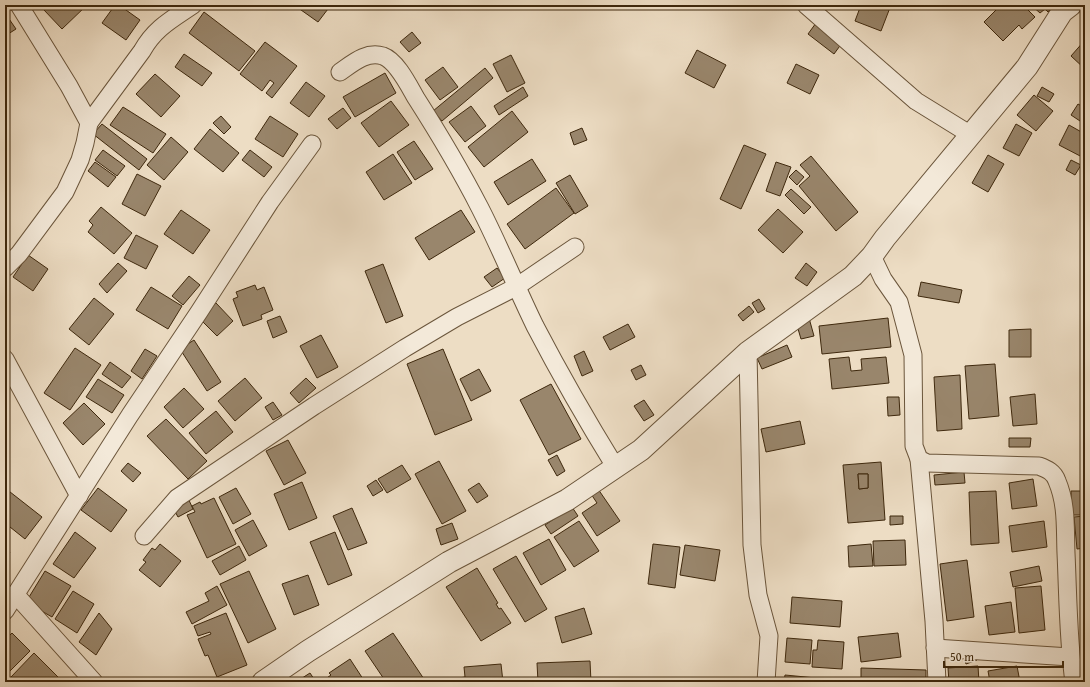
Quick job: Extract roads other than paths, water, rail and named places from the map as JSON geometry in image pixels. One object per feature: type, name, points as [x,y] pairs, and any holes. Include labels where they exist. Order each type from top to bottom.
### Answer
[{"type":"street","points":[[19,5],[69,86],[89,123]]},
{"type":"street","points":[[5,268],[18,254],[65,192],[80,160],[89,123],[155,31],[192,5]]},
{"type":"street","points":[[806,5],[916,101],[971,134]]},
{"type":"street","points":[[263,682],[308,651],[449,562],[567,500],[616,468],[641,450],[748,352],[854,276],[1027,67],[1062,12],[1071,5]]},
{"type":"street","points":[[340,72],[360,58],[370,54],[384,56],[397,66],[435,128],[480,208],[516,287],[580,409],[616,468]]},
{"type":"street","points":[[5,612],[130,415],[270,202],[312,144]]},
{"type":"street","points":[[144,536],[177,498],[314,406],[457,317],[516,287],[575,248]]},
{"type":"street","points":[[872,256],[883,279],[898,302],[913,355],[914,446],[919,459],[937,682]]},
{"type":"street","points":[[748,352],[752,545],[758,595],[769,636],[766,682]]},
{"type":"street","points":[[5,359],[79,496]]},
{"type":"street","points":[[919,459],[927,463],[1039,466],[1054,474],[1064,506],[1070,657],[1074,682]]},
{"type":"street","points":[[16,595],[94,682]]},
{"type":"street","points":[[935,648],[1070,657]]}]
